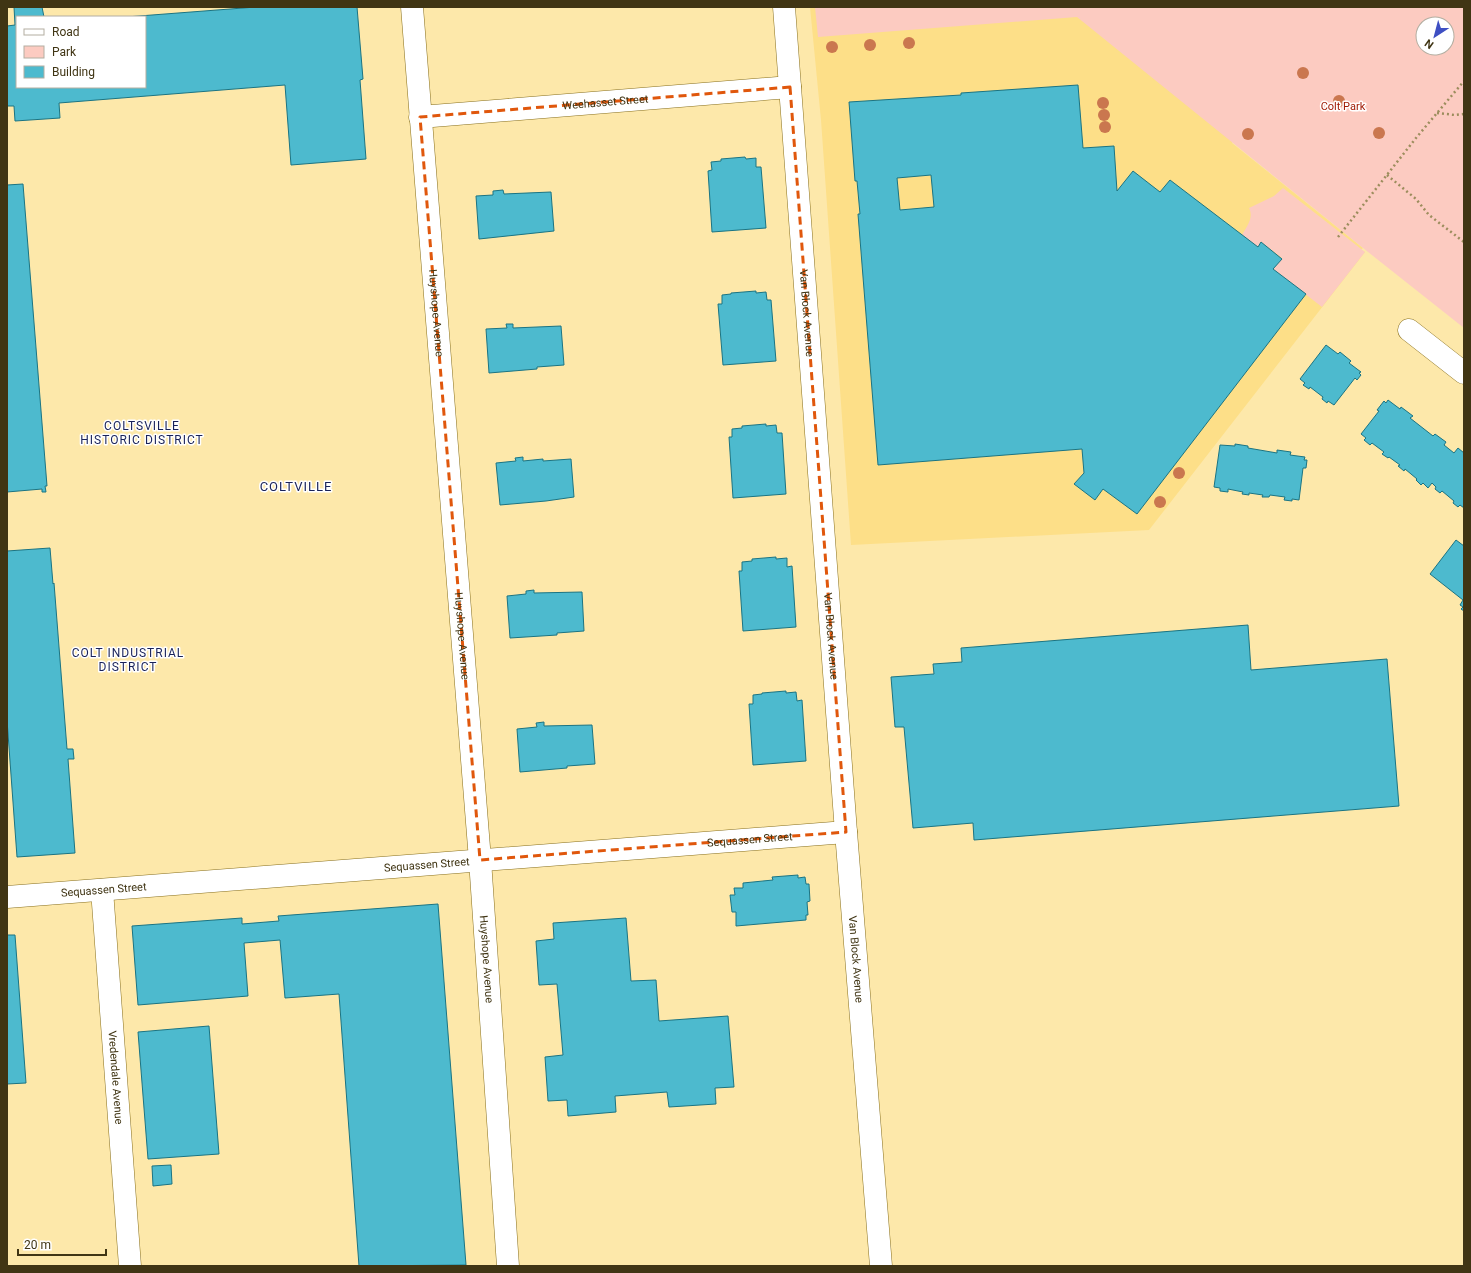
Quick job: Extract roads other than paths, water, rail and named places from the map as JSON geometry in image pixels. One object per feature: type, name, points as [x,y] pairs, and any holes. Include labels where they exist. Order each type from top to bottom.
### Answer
[{"type":"street","name":"Huyshope Avenue","points":[[412,7],[480,860],[508,1266]]},
{"type":"street","name":"Van Block Avenue","points":[[784,7],[846,832],[881,1266]]},
{"type":"street","name":"Weehasset Street","points":[[420,117],[790,87]]},
{"type":"street","points":[[1409,330],[1464,373]]},
{"type":"street","name":"Sequassen Street","points":[[7,897],[846,832]]},
{"type":"street","name":"Vredendale Avenue","points":[[102,890],[130,1266]]},
{"type":"district","name":"COLTSVILLE HISTORIC DISTRICT","points":[[142,433]]},
{"type":"district","name":"COLTVILLE","points":[[296,486]]},
{"type":"district","name":"COLT INDUSTRIAL DISTRICT","points":[[128,660]]},
{"type":"park label","name":"Colt Park","points":[[1343,106]]}]
